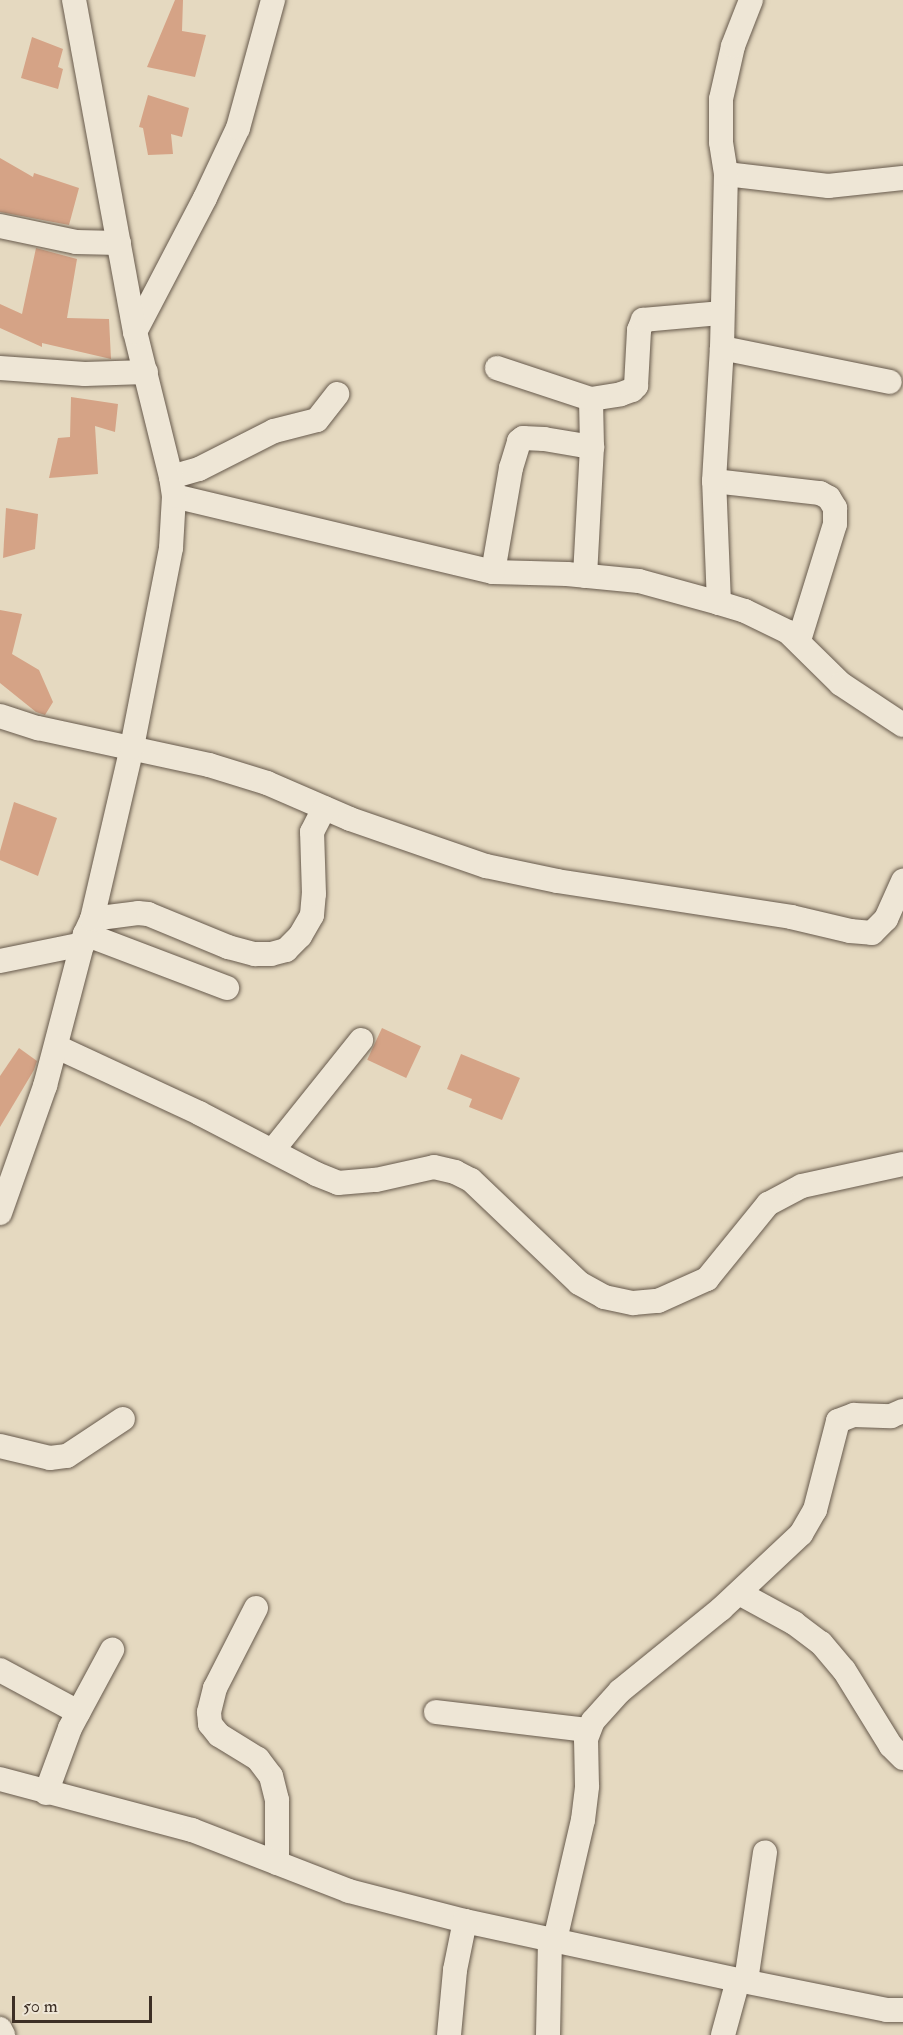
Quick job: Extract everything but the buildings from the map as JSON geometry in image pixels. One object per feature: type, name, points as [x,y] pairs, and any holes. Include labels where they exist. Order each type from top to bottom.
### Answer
[{"type":"street","points":[[0,1213],[57,1047],[87,932],[132,747],[171,548],[173,487],[135,332],[74,0]]},
{"type":"street","points":[[135,332],[205,198],[238,128],[273,0]]},
{"type":"street","points":[[719,603],[714,481],[722,348],[726,174],[721,142],[721,99],[733,46],[751,0]]},
{"type":"street","points":[[726,174],[828,186],[903,178]]},
{"type":"street","points":[[0,225],[76,242],[119,243]]},
{"type":"street","points":[[497,368],[591,399],[621,394],[633,390],[636,386],[639,330],[643,320],[722,313]]},
{"type":"street","points":[[722,348],[890,382]]},
{"type":"street","points":[[0,368],[85,374],[146,372]]},
{"type":"street","points":[[173,487],[200,469],[274,431],[316,420],[337,394]]},
{"type":"street","points":[[585,576],[592,447],[591,399]]},
{"type":"street","points":[[493,572],[511,468],[519,441],[523,438],[544,439],[592,447]]},
{"type":"street","points":[[714,481],[820,493],[829,498],[835,508],[835,524],[799,640]]},
{"type":"street","points":[[173,487],[493,572],[639,581],[745,611],[799,640],[841,684],[903,725]]},
{"type":"street","points":[[0,717],[38,728],[209,765],[267,783],[324,808],[486,866],[557,881],[790,917],[850,931],[872,933],[880,927],[903,881]]},
{"type":"street","points":[[0,961],[148,914],[228,947],[255,954],[271,954],[286,950],[300,936],[312,915],[314,894],[312,839],[324,808]]},
{"type":"street","points":[[87,932],[227,988]]},
{"type":"street","points":[[273,1150],[361,1040]]},
{"type":"street","points":[[57,1047],[273,1150],[316,1174],[339,1183],[376,1180],[434,1167],[455,1172],[471,1180],[579,1283],[604,1297],[633,1303],[658,1301],[707,1279],[768,1204],[802,1186],[903,1164]]},
{"type":"street","points":[[548,2035],[552,1940],[583,1820],[588,1730],[593,1721],[620,1691],[739,1593],[801,1534],[814,1510],[838,1421],[854,1415],[891,1416],[903,1411]]},
{"type":"street","points":[[0,1446],[50,1458],[67,1456],[123,1419]]},
{"type":"street","points":[[739,1593],[794,1623],[820,1643],[844,1670],[887,1740],[903,1758]]},
{"type":"street","points":[[256,1608],[215,1688],[208,1712],[210,1724],[219,1735],[258,1759],[272,1776],[277,1800],[277,1863]]},
{"type":"street","points":[[46,1793],[78,1712],[112,1650]]},
{"type":"street","points":[[0,1670],[78,1712]]},
{"type":"street","points":[[436,1712],[588,1730]]},
{"type":"street","points":[[0,1779],[192,1830],[349,1891],[465,1921],[887,2010],[903,2010]]},
{"type":"street","points":[[723,2035],[742,1980],[765,1852]]},
{"type":"street","points":[[449,2035],[455,1970],[465,1921]]},
{"type":"street","points":[[0,2029],[3,2035]]}]
